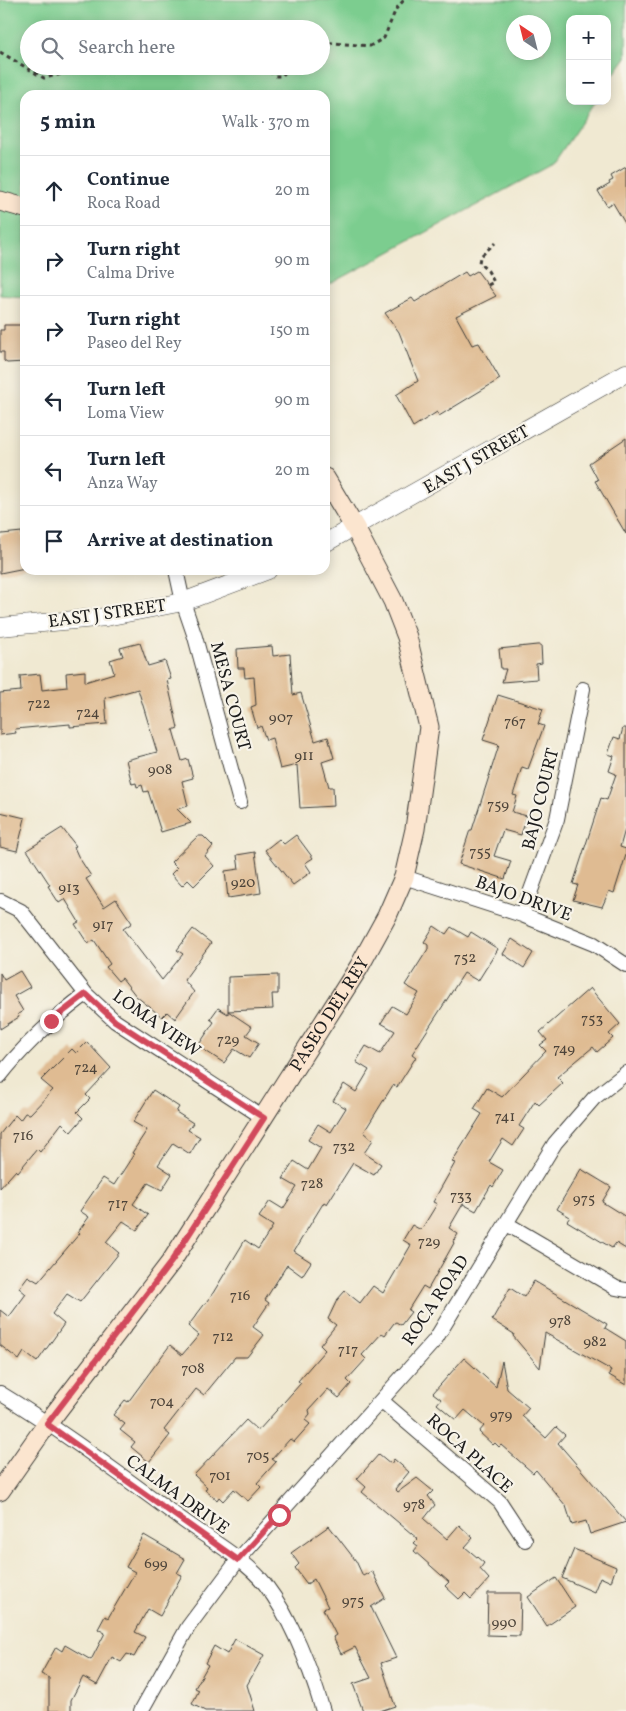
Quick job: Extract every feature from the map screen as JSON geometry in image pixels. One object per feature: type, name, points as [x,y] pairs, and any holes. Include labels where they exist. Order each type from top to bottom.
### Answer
[{"type":"main road","points":[[0,201],[20,207]]},
{"type":"main road","name":"PASEO DEL REY","points":[[0,1491],[47,1424],[171,1262],[359,967],[387,916],[404,877],[415,829],[429,727],[407,637],[393,601],[355,528],[330,486]]},
{"type":"street","name":"EAST J STREET","points":[[330,540],[626,373]]},
{"type":"street","name":"MESA COURT","points":[[177,575],[183,602],[195,637],[240,802]]},
{"type":"street","name":"EAST J STREET","points":[[0,627],[106,616],[183,602],[255,575]]},
{"type":"street","name":"BAJO COURT","points":[[522,915],[557,819],[583,689]]},
{"type":"street","name":"BAJO DRIVE","points":[[404,877],[522,915],[594,944],[626,965]]},
{"type":"street","name":"LOMA VIEW","points":[[1,901],[21,911],[86,994],[115,1021],[264,1118]]},
{"type":"street","points":[[0,1076],[16,1056],[51,1021],[86,994]]},
{"type":"street","name":"ROCA ROAD","points":[[141,1711],[188,1627],[238,1560],[382,1402],[435,1340],[555,1143],[594,1098],[626,1073]]},
{"type":"street","points":[[507,1224],[616,1288],[626,1290]]},
{"type":"street","name":"CALMA DRIVE","points":[[0,1393],[47,1424],[238,1560],[264,1583],[292,1631],[312,1675],[323,1711]]},
{"type":"street","name":"ROCA PLACE","points":[[382,1402],[500,1502],[525,1540]]},
{"type":"path","points":[[330,43],[370,46],[384,38],[396,8],[404,0]]},
{"type":"path","points":[[0,52],[20,64]]},
{"type":"path","points":[[39,75],[44,78],[58,75]]},
{"type":"path","points":[[488,285],[494,282],[488,271],[479,264],[480,257],[495,243]]},
{"type":"green space","points":[[0,0],[626,0],[626,57],[611,78],[611,15],[566,15],[566,105],[593,105],[553,164],[330,284],[330,90],[20,90],[20,297],[0,295]]},
{"type":"building","points":[[626,167],[626,225],[613,203],[607,206],[598,191],[610,184],[609,182],[613,180],[611,176]]},
{"type":"building","points":[[477,271],[496,296],[456,316],[472,345],[479,343],[500,379],[439,416],[437,412],[413,427],[396,395],[418,381],[399,332],[385,313],[412,298],[415,302],[465,272],[468,276]]},
{"type":"building","points":[[4,325],[20,325],[20,362],[7,363],[4,361],[4,352],[0,352],[0,330],[4,330]]},
{"type":"building","points":[[626,438],[626,534],[595,481],[598,480],[589,463]]},
{"type":"building","points":[[20,532],[20,569],[0,573],[0,536],[2,534]]},
{"type":"building","points":[[140,643],[148,666],[165,661],[171,679],[167,680],[178,728],[173,730],[182,761],[188,759],[193,778],[182,781],[188,806],[177,809],[191,823],[161,832],[148,791],[144,792],[142,785],[137,787],[136,783],[132,784],[126,760],[157,752],[138,689],[105,698],[107,724],[70,727],[70,724],[15,729],[16,733],[0,735],[0,693],[21,691],[20,676],[40,674],[42,690],[67,687],[66,673],[85,671],[85,682],[114,673],[110,660],[123,656],[120,648]]},
{"type":"building","points":[[541,645],[542,663],[536,664],[537,679],[502,682],[506,669],[501,669],[499,649]]},
{"type":"building","points":[[272,646],[273,656],[290,654],[293,695],[301,693],[315,741],[328,737],[334,758],[322,762],[329,787],[333,787],[334,806],[300,808],[297,765],[280,769],[272,738],[266,740],[261,726],[257,728],[251,707],[256,705],[254,677],[245,678],[244,668],[238,668],[237,649]]},
{"type":"building","points":[[498,695],[543,709],[538,724],[544,726],[528,769],[522,767],[513,795],[517,796],[512,812],[527,816],[521,835],[503,830],[494,856],[511,861],[505,879],[459,864],[499,745],[483,740]]},
{"type":"building","points":[[623,728],[626,728],[626,826],[620,847],[626,849],[626,855],[614,893],[609,891],[602,907],[573,900],[578,885],[573,884],[601,798],[607,800],[616,774],[609,771],[614,756],[608,754],[614,737],[620,739]]},
{"type":"building","points":[[0,812],[25,818],[17,851],[0,847]]},
{"type":"building","points":[[62,828],[76,846],[74,847],[78,856],[91,876],[86,879],[104,907],[116,899],[132,923],[123,929],[162,980],[183,954],[177,950],[193,929],[211,943],[184,980],[194,992],[175,1019],[167,1012],[162,1017],[136,996],[122,978],[118,981],[106,967],[110,964],[94,940],[88,944],[75,924],[79,922],[65,899],[59,903],[48,886],[50,885],[27,850]]},
{"type":"building","points":[[296,835],[313,858],[305,863],[311,872],[293,885],[265,850],[279,839],[284,844]]},
{"type":"building","points":[[198,836],[203,836],[213,846],[205,856],[214,866],[194,886],[188,880],[182,886],[171,874],[177,868],[171,862]]},
{"type":"building","points":[[255,852],[261,893],[228,898],[225,871],[239,869],[237,855]]},
{"type":"building","points":[[434,926],[446,934],[451,927],[468,937],[471,932],[498,949],[478,981],[464,973],[412,1054],[416,1057],[397,1087],[393,1085],[364,1132],[373,1140],[364,1153],[381,1164],[374,1175],[353,1163],[327,1204],[324,1202],[294,1251],[311,1262],[302,1276],[287,1265],[265,1300],[269,1303],[253,1327],[264,1335],[247,1357],[235,1357],[204,1395],[196,1389],[164,1430],[170,1435],[149,1462],[131,1447],[135,1442],[120,1430],[125,1424],[113,1415],[125,1400],[128,1402],[170,1345],[182,1355],[199,1335],[188,1326],[213,1293],[245,1240],[258,1249],[273,1226],[259,1217],[270,1201],[283,1209],[297,1187],[283,1179],[294,1161],[308,1170],[321,1148],[308,1140],[318,1124],[331,1132],[346,1108],[333,1101],[344,1084],[356,1092],[369,1070],[356,1062],[366,1046],[380,1054],[395,1031],[381,1023],[392,1006],[406,1014],[419,993],[405,985],[428,949],[428,945],[424,942]]},
{"type":"building","points":[[512,939],[533,953],[524,968],[503,954]]},
{"type":"building","points":[[20,971],[30,987],[14,996],[23,1011],[18,1014],[19,1017],[0,1029],[0,973],[4,980]]},
{"type":"building","points":[[278,975],[278,994],[272,994],[273,1009],[228,1011],[228,977]]},
{"type":"building","points":[[590,988],[620,1024],[609,1034],[613,1038],[597,1052],[593,1047],[557,1077],[563,1083],[539,1105],[535,1101],[519,1126],[524,1129],[513,1146],[503,1139],[489,1162],[503,1170],[493,1187],[491,1185],[476,1211],[463,1204],[449,1228],[458,1234],[428,1289],[423,1286],[408,1310],[411,1312],[401,1325],[396,1322],[394,1323],[385,1335],[382,1333],[362,1355],[366,1359],[347,1380],[351,1384],[339,1398],[328,1389],[309,1410],[310,1414],[305,1420],[310,1424],[294,1442],[290,1439],[272,1459],[276,1462],[257,1483],[261,1487],[248,1501],[234,1489],[223,1501],[219,1497],[217,1500],[205,1490],[207,1487],[194,1475],[246,1420],[259,1430],[301,1383],[298,1381],[325,1350],[320,1345],[336,1325],[328,1319],[337,1300],[345,1291],[360,1303],[373,1286],[383,1293],[411,1245],[403,1240],[412,1225],[421,1230],[437,1204],[433,1202],[455,1163],[452,1162],[482,1114],[474,1109],[487,1088],[502,1097],[546,1051],[540,1045],[547,1040],[540,1032]]},
{"type":"building","points":[[218,1008],[228,1014],[228,1011],[252,1027],[246,1035],[259,1043],[249,1058],[234,1049],[224,1063],[198,1046],[214,1022],[210,1019]]},
{"type":"building","points":[[87,1042],[111,1068],[86,1095],[90,1099],[77,1112],[83,1118],[71,1132],[62,1123],[40,1152],[37,1149],[18,1172],[16,1170],[0,1188],[0,1134],[15,1115],[20,1120],[25,1113],[30,1114],[53,1090],[41,1080],[72,1049],[76,1053]]},
{"type":"building","points":[[153,1090],[179,1107],[176,1112],[193,1123],[188,1130],[200,1137],[190,1154],[173,1143],[158,1165],[172,1174],[162,1190],[148,1183],[133,1204],[148,1215],[137,1230],[123,1221],[106,1242],[119,1253],[80,1302],[67,1294],[52,1314],[64,1324],[37,1362],[24,1352],[19,1360],[0,1345],[0,1310],[9,1317],[26,1294],[19,1288],[28,1276],[38,1282],[80,1233],[78,1232],[89,1217],[80,1211],[103,1178],[114,1185],[147,1130],[133,1122]]},
{"type":"building","points":[[581,1169],[611,1187],[602,1202],[626,1217],[626,1249],[616,1243],[612,1248],[567,1221],[570,1217],[557,1209]]},
{"type":"building","points":[[534,1281],[607,1324],[605,1328],[626,1341],[626,1385],[609,1375],[611,1370],[545,1333],[540,1368],[513,1336],[514,1334],[492,1320],[510,1288],[524,1297]]},
{"type":"building","points":[[464,1358],[496,1387],[502,1361],[507,1389],[529,1408],[522,1416],[546,1438],[556,1427],[565,1435],[558,1443],[626,1522],[590,1534],[586,1521],[572,1525],[566,1506],[536,1470],[533,1473],[501,1445],[499,1447],[495,1443],[493,1445],[479,1432],[484,1426],[465,1410],[456,1420],[437,1404],[441,1399],[433,1393]]},
{"type":"building","points":[[379,1454],[391,1464],[394,1459],[409,1472],[395,1489],[398,1492],[417,1478],[433,1491],[428,1496],[435,1505],[424,1519],[447,1539],[459,1525],[473,1538],[465,1547],[484,1563],[480,1569],[489,1579],[471,1599],[465,1593],[459,1599],[445,1586],[449,1582],[414,1551],[418,1546],[414,1543],[418,1539],[362,1492],[366,1487],[357,1479]]},
{"type":"building","points":[[329,1526],[356,1561],[363,1576],[372,1571],[385,1598],[371,1607],[396,1658],[381,1663],[395,1706],[380,1711],[363,1711],[353,1684],[371,1678],[355,1647],[341,1654],[333,1637],[336,1635],[323,1609],[328,1607],[314,1579],[307,1584],[295,1568],[299,1564],[291,1553]]},
{"type":"building","points":[[144,1535],[185,1559],[177,1573],[182,1575],[160,1616],[148,1609],[135,1632],[145,1637],[134,1657],[127,1654],[121,1662],[112,1657],[97,1685],[83,1677],[71,1700],[71,1711],[49,1711],[49,1678],[41,1674],[56,1647],[62,1651],[65,1645],[91,1660],[105,1633],[98,1629],[105,1616],[108,1618],[135,1572],[126,1567]]},
{"type":"building","points":[[574,1549],[616,1567],[611,1582],[600,1577],[594,1592],[562,1578]]},
{"type":"building","points":[[556,1578],[575,1607],[547,1626],[528,1597]]},
{"type":"building","points":[[488,1593],[521,1593],[520,1636],[487,1635]]},
{"type":"building","points":[[235,1639],[264,1655],[247,1685],[255,1711],[205,1711],[192,1704],[199,1690],[195,1688],[208,1665],[205,1663],[214,1646],[227,1654]]},
{"type":"route","points":[[51,1021],[86,994],[115,1021],[264,1118],[171,1262],[47,1424],[238,1560],[279,1515]]}]
